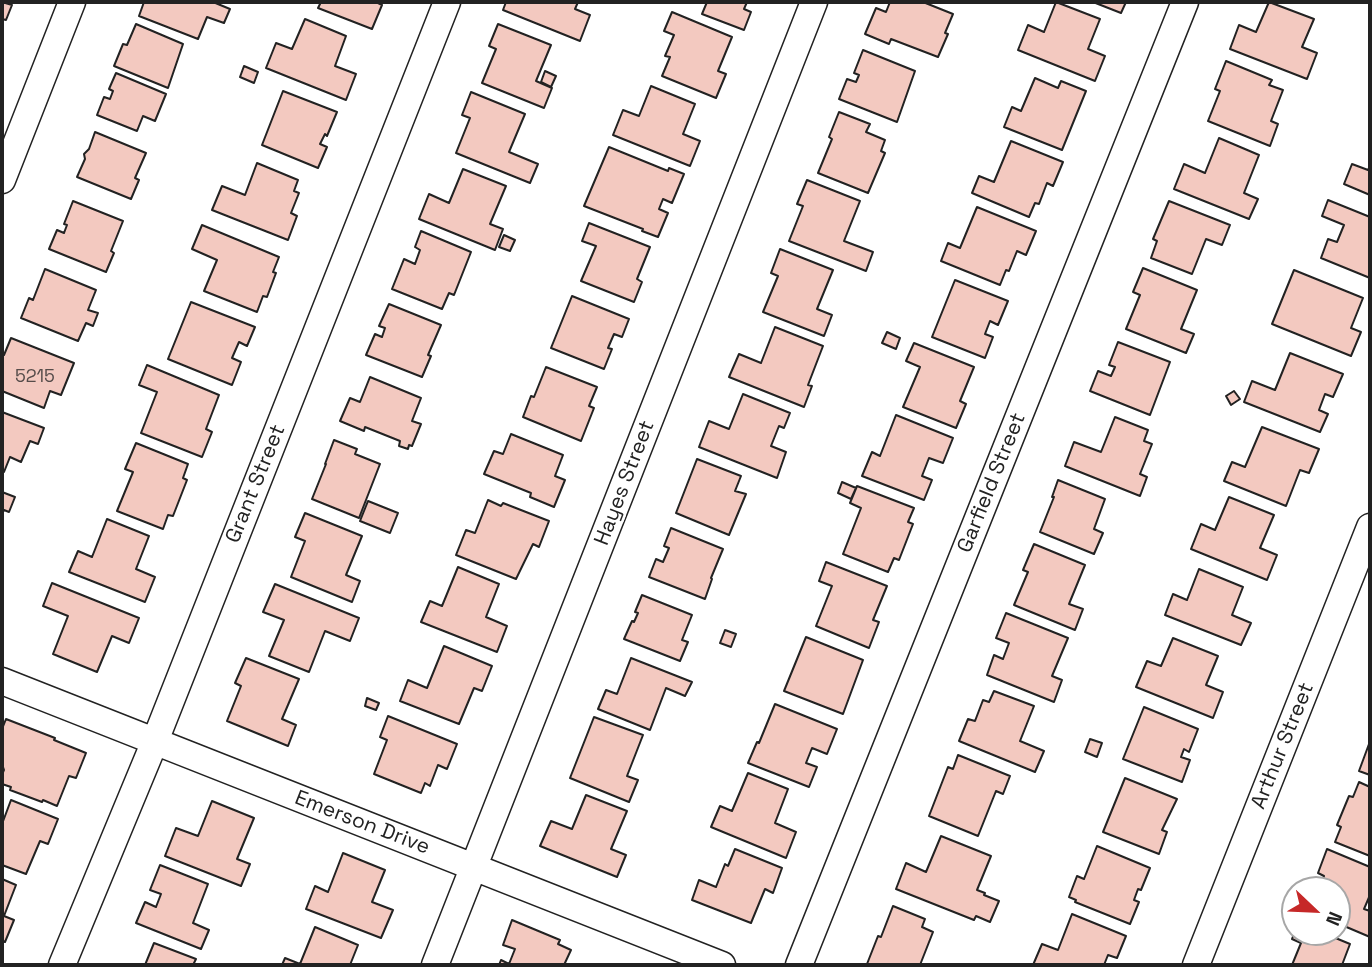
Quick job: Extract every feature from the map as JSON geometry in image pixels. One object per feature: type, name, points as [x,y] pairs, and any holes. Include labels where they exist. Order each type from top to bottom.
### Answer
[{"type":"street","points":[[2,180],[72,2]]},
{"type":"street","name":"Grant Street","points":[[62,965],[155,741],[447,2]]},
{"type":"street","name":"Hayes Street","points":[[435,965],[814,2]]},
{"type":"street","name":"Garfield Street","points":[[799,965],[1185,2]]},
{"type":"street","name":"Arthur Street","points":[[1196,965],[1370,527]]},
{"type":"street","name":"Emerson Drive","points":[[2,681],[722,965]]},
{"type":"building","points":[[2,2],[12,5],[6,20],[2,19]]},
{"type":"building","points":[[144,2],[213,2],[230,9],[224,23],[207,17],[198,39],[139,16]]},
{"type":"building","points":[[321,2],[376,2],[382,5],[372,29],[318,8]]},
{"type":"building","points":[[506,2],[578,2],[575,9],[590,15],[580,41],[503,10]]},
{"type":"building","points":[[707,2],[747,2],[744,9],[751,12],[744,30],[702,14]]},
{"type":"building","points":[[890,2],[923,2],[953,14],[938,57],[891,39],[889,44],[865,34],[876,8],[886,12]]},
{"type":"building","points":[[1056,2],[1100,19],[1088,49],[1105,56],[1095,81],[1018,50],[1028,25],[1044,32]]},
{"type":"building","points":[[1093,2],[1126,2],[1121,13]]},
{"type":"building","points":[[1269,2],[1314,19],[1302,47],[1317,53],[1307,79],[1230,49],[1239,25],[1256,32]]},
{"type":"building","points":[[672,12],[732,37],[718,71],[726,74],[716,98],[662,76],[670,57],[665,56],[674,35],[664,31]]},
{"type":"building","points":[[305,19],[346,36],[335,66],[356,74],[346,100],[266,68],[276,43],[292,49]]},
{"type":"building","points":[[136,24],[183,44],[168,88],[114,66],[123,44],[127,45]]},
{"type":"building","points":[[498,24],[551,45],[536,81],[552,88],[544,108],[482,83],[496,49],[489,46]]},
{"type":"building","points":[[863,50],[915,71],[897,122],[839,99],[847,79],[856,82],[859,75],[854,73]]},
{"type":"building","points":[[1226,61],[1272,80],[1269,85],[1283,90],[1271,121],[1278,124],[1270,146],[1208,121],[1220,91],[1215,89]]},
{"type":"building","points":[[244,66],[258,72],[254,83],[240,77]]},
{"type":"building","points":[[545,71],[556,76],[551,87],[541,82]]},
{"type":"building","points":[[116,73],[166,94],[155,121],[143,116],[137,131],[97,115],[104,97],[110,99],[113,91],[109,89]]},
{"type":"building","points":[[1035,78],[1058,88],[1061,81],[1086,91],[1062,150],[1004,127],[1012,107],[1021,111]]},
{"type":"building","points":[[651,86],[695,104],[683,134],[700,141],[690,166],[613,135],[623,110],[639,116]]},
{"type":"building","points":[[283,91],[337,112],[327,136],[325,134],[320,144],[327,147],[318,168],[262,145]]},
{"type":"building","points":[[471,92],[525,114],[509,152],[538,164],[530,183],[456,153],[470,118],[462,115]]},
{"type":"building","points":[[839,112],[870,124],[866,132],[885,140],[881,151],[885,153],[868,193],[818,173],[832,139],[829,137]]},
{"type":"building","points":[[95,132],[146,153],[135,178],[139,180],[131,199],[77,177]]},
{"type":"building","points":[[1219,138],[1259,155],[1244,193],[1258,199],[1249,219],[1174,189],[1184,164],[1205,173]]},
{"type":"building","points":[[1011,141],[1063,162],[1053,186],[1047,183],[1039,204],[1035,203],[1029,217],[972,193],[979,176],[994,182]]},
{"type":"building","points":[[609,147],[668,171],[669,168],[684,174],[672,203],[663,199],[659,209],[668,213],[658,237],[584,206]]},
{"type":"building","points":[[257,163],[298,180],[294,191],[299,193],[291,213],[297,216],[288,240],[212,210],[222,186],[245,195]]},
{"type":"building","points":[[1352,164],[1368,170],[1370,166],[1370,195],[1344,184]]},
{"type":"building","points":[[463,169],[506,186],[490,224],[503,229],[495,250],[419,219],[429,194],[449,203]]},
{"type":"building","points":[[807,180],[860,201],[844,241],[873,252],[866,271],[789,241],[803,206],[797,204]]},
{"type":"building","points":[[1328,200],[1370,217],[1370,278],[1321,258],[1328,239],[1337,242],[1344,225],[1322,216]]},
{"type":"building","points":[[73,201],[123,221],[106,272],[49,249],[57,230],[64,233],[67,225],[64,224]]},
{"type":"building","points":[[1169,201],[1230,225],[1222,245],[1206,239],[1192,274],[1151,258],[1157,241],[1153,239]]},
{"type":"building","points":[[977,207],[1036,231],[1026,255],[1017,251],[1000,285],[941,261],[948,243],[960,248]]},
{"type":"building","points":[[589,223],[650,247],[637,279],[642,282],[634,302],[581,281],[596,246],[582,241]]},
{"type":"building","points":[[202,225],[279,257],[267,297],[263,296],[257,312],[204,291],[217,260],[192,249]]},
{"type":"building","points":[[421,231],[471,252],[454,295],[449,293],[442,309],[392,289],[404,259],[415,264],[420,250],[415,247]]},
{"type":"building","points":[[504,235],[515,240],[510,251],[499,247]]},
{"type":"building","points":[[780,249],[833,270],[817,309],[832,315],[824,336],[763,312],[778,276],[771,273]]},
{"type":"building","points":[[1143,268],[1197,290],[1181,329],[1194,334],[1186,353],[1126,329],[1140,295],[1133,292]]},
{"type":"building","points":[[45,269],[96,290],[88,310],[98,313],[93,326],[86,323],[78,341],[21,318],[29,298],[33,300]]},
{"type":"building","points":[[1294,270],[1363,298],[1351,328],[1361,332],[1351,356],[1272,324]]},
{"type":"building","points":[[955,280],[1008,301],[998,325],[990,321],[985,334],[993,337],[985,358],[932,337]]},
{"type":"building","points":[[572,296],[629,319],[622,337],[614,334],[608,348],[612,349],[604,369],[551,348]]},
{"type":"building","points":[[191,302],[255,327],[247,346],[239,342],[232,358],[241,362],[232,385],[168,359]]},
{"type":"building","points":[[389,304],[441,325],[422,377],[366,355],[375,334],[382,337],[385,328],[379,326]]},
{"type":"building","points":[[775,327],[823,346],[808,385],[812,386],[804,407],[729,377],[739,354],[761,363]]},
{"type":"building","points":[[887,332],[900,338],[896,349],[882,343]]},
{"type":"building","points":[[11,338],[74,363],[61,395],[50,391],[44,408],[2,391],[2,354],[4,355]]},
{"type":"building","points":[[1118,342],[1170,362],[1150,415],[1090,391],[1098,371],[1111,376],[1115,367],[1109,365]]},
{"type":"building","points":[[914,343],[974,367],[960,401],[966,404],[956,428],[903,407],[920,367],[906,361]]},
{"type":"building","points":[[1290,353],[1343,374],[1333,397],[1325,394],[1319,410],[1328,414],[1320,432],[1244,402],[1252,381],[1275,390]]},
{"type":"building","points":[[147,365],[219,395],[206,429],[212,432],[202,457],[141,433],[157,392],[139,385]]},
{"type":"building","points":[[546,367],[597,387],[589,406],[594,408],[581,441],[523,417]]},
{"type":"building","points":[[370,377],[421,398],[412,421],[421,424],[412,446],[409,445],[408,449],[399,446],[400,441],[365,427],[364,431],[340,421],[350,398],[360,402]]},
{"type":"building","points":[[1234,391],[1240,399],[1231,405],[1226,396]]},
{"type":"building","points":[[743,394],[790,413],[784,428],[779,426],[771,446],[786,452],[777,478],[699,447],[709,421],[729,429]]},
{"type":"building","points":[[2,412],[44,428],[38,444],[30,441],[21,462],[10,457],[4,472],[2,471]]},
{"type":"building","points":[[896,415],[953,438],[943,463],[929,458],[922,476],[932,480],[924,500],[862,476],[872,452],[880,456]]},
{"type":"building","points":[[1115,417],[1148,430],[1144,441],[1152,444],[1140,474],[1147,477],[1140,496],[1065,466],[1074,442],[1101,452]]},
{"type":"building","points":[[1262,427],[1319,449],[1309,473],[1300,470],[1286,506],[1224,481],[1232,462],[1245,467]]},
{"type":"building","points":[[511,434],[563,455],[555,476],[565,480],[554,507],[530,497],[531,493],[484,474],[494,451],[503,454]]},
{"type":"building","points":[[334,440],[357,449],[355,454],[380,464],[359,518],[312,499]]},
{"type":"building","points":[[136,443],[188,464],[183,478],[187,480],[173,516],[168,515],[163,529],[117,511],[133,472],[125,469]]},
{"type":"building","points":[[697,459],[741,476],[735,491],[746,494],[729,535],[676,513]]},
{"type":"building","points":[[1058,480],[1105,499],[1094,529],[1103,533],[1094,554],[1040,532]]},
{"type":"building","points":[[842,482],[856,488],[851,499],[838,493]]},
{"type":"building","points":[[857,486],[914,508],[908,522],[913,524],[899,560],[894,558],[888,572],[843,554],[861,508],[850,503]]},
{"type":"building","points":[[2,492],[15,497],[9,512],[4,510],[2,514]]},
{"type":"building","points":[[1229,497],[1274,515],[1260,548],[1277,555],[1267,580],[1191,549],[1201,524],[1215,530]]},
{"type":"building","points":[[488,500],[549,521],[539,547],[533,544],[516,579],[456,555],[466,530],[475,533]]},
{"type":"building","points":[[368,501],[398,513],[390,533],[360,521]]},
{"type":"building","points":[[305,513],[362,536],[346,575],[360,581],[352,602],[291,577],[305,541],[295,537]]},
{"type":"building","points":[[107,519],[149,536],[136,569],[155,577],[145,602],[69,572],[78,551],[92,557]]},
{"type":"building","points":[[671,528],[723,549],[705,599],[649,577],[656,559],[663,562],[669,548],[664,546]]},
{"type":"building","points":[[1034,544],[1085,565],[1069,604],[1083,609],[1075,630],[1014,605],[1028,572],[1023,570]]},
{"type":"building","points":[[826,562],[887,586],[873,620],[879,622],[869,648],[816,626],[832,586],[819,581]]},
{"type":"building","points":[[458,567],[499,584],[486,617],[507,626],[497,652],[421,622],[430,601],[442,606]]},
{"type":"building","points":[[1199,569],[1243,587],[1232,615],[1251,623],[1241,645],[1165,615],[1173,594],[1187,600]]},
{"type":"building","points":[[52,583],[139,618],[129,643],[112,636],[97,672],[53,654],[68,616],[43,606]]},
{"type":"building","points":[[275,584],[359,618],[350,641],[325,631],[309,672],[269,656],[284,620],[263,612]]},
{"type":"building","points":[[642,595],[692,615],[682,640],[688,642],[680,661],[624,639],[638,613],[635,612]]},
{"type":"building","points":[[1006,613],[1068,638],[1052,676],[1062,680],[1054,702],[987,675],[994,655],[1003,659],[1009,643],[996,638]]},
{"type":"building","points":[[725,630],[736,634],[731,647],[720,643]]},
{"type":"building","points":[[806,637],[863,660],[843,714],[784,691]]},
{"type":"building","points":[[1173,638],[1218,656],[1206,685],[1223,692],[1213,718],[1136,687],[1147,661],[1161,666]]},
{"type":"building","points":[[444,646],[492,666],[482,691],[474,688],[459,724],[400,701],[408,680],[427,688]]},
{"type":"building","points":[[246,658],[299,679],[282,719],[296,725],[288,746],[227,721],[241,686],[235,683]]},
{"type":"building","points":[[631,658],[692,682],[685,696],[666,688],[650,730],[598,709],[606,690],[617,694]]},
{"type":"building","points":[[994,691],[1034,706],[1020,741],[1044,751],[1035,772],[959,741],[968,719],[975,721],[983,700],[989,702]]},
{"type":"building","points":[[367,698],[379,703],[376,710],[365,706]]},
{"type":"building","points":[[775,704],[837,729],[827,754],[812,748],[806,763],[817,767],[809,787],[748,763]]},
{"type":"building","points":[[1144,707],[1198,729],[1189,752],[1184,749],[1181,757],[1190,760],[1182,782],[1123,759]]},
{"type":"building","points":[[388,716],[457,744],[447,769],[438,765],[430,786],[425,783],[421,793],[374,774],[387,740],[380,737]]},
{"type":"building","points":[[594,717],[643,735],[627,776],[638,780],[629,802],[570,778]]},
{"type":"building","points":[[6,719],[86,753],[76,778],[69,776],[57,806],[10,790],[11,787],[2,784],[2,729]]},
{"type":"building","points":[[1090,739],[1102,743],[1097,757],[1085,752]]},
{"type":"building","points":[[1370,745],[1370,775],[1359,771]]},
{"type":"building","points":[[958,755],[1010,776],[1003,794],[996,791],[978,836],[929,816],[948,767],[953,769]]},
{"type":"building","points":[[748,773],[788,789],[775,823],[796,832],[786,858],[711,827],[720,806],[732,811]]},
{"type":"building","points":[[1125,778],[1177,799],[1162,830],[1167,832],[1159,854],[1103,832]]},
{"type":"building","points":[[1359,782],[1370,787],[1370,856],[1335,842],[1341,827],[1337,825],[1349,796],[1353,797]]},
{"type":"building","points":[[586,795],[627,811],[611,849],[626,855],[617,877],[540,846],[551,821],[572,829]]},
{"type":"building","points":[[11,800],[58,819],[48,844],[40,841],[26,874],[2,865],[2,824]]},
{"type":"building","points":[[212,801],[254,818],[237,859],[250,864],[241,886],[165,856],[176,828],[198,836]]},
{"type":"building","points":[[941,836],[991,856],[977,890],[999,901],[990,922],[976,916],[974,920],[896,889],[906,863],[926,872]]},
{"type":"building","points":[[1097,846],[1150,868],[1134,900],[1139,902],[1130,924],[1075,902],[1076,900],[1069,897],[1077,876],[1084,879]]},
{"type":"building","points":[[735,849],[782,868],[773,893],[765,889],[751,923],[692,900],[699,880],[716,887],[725,864],[728,866]]},
{"type":"building","points":[[1327,849],[1370,867],[1370,895],[1364,909],[1370,911],[1370,937],[1351,929],[1351,876],[1324,876],[1318,873]]},
{"type":"building","points":[[343,853],[385,870],[372,902],[393,910],[381,938],[306,909],[315,886],[328,892]]},
{"type":"building","points":[[160,865],[208,884],[193,923],[209,930],[201,949],[136,923],[145,902],[156,907],[161,894],[150,890]]},
{"type":"building","points":[[2,879],[16,885],[4,916],[14,920],[5,942],[2,941]]},
{"type":"building","points":[[893,906],[925,919],[922,927],[933,932],[920,965],[867,964]]},
{"type":"building","points":[[1072,914],[1126,936],[1117,958],[1108,955],[1104,965],[1033,965],[1042,944],[1058,950]]},
{"type":"building","points":[[512,920],[560,940],[558,944],[571,950],[564,965],[499,965],[501,960],[509,964],[515,949],[503,945]]},
{"type":"building","points":[[315,927],[358,945],[350,965],[282,965],[285,958],[300,964]]},
{"type":"building","points":[[154,943],[196,959],[193,965],[145,965]]},
{"type":"building","points":[[1300,946],[1349,946],[1342,965],[1292,965]]}]
